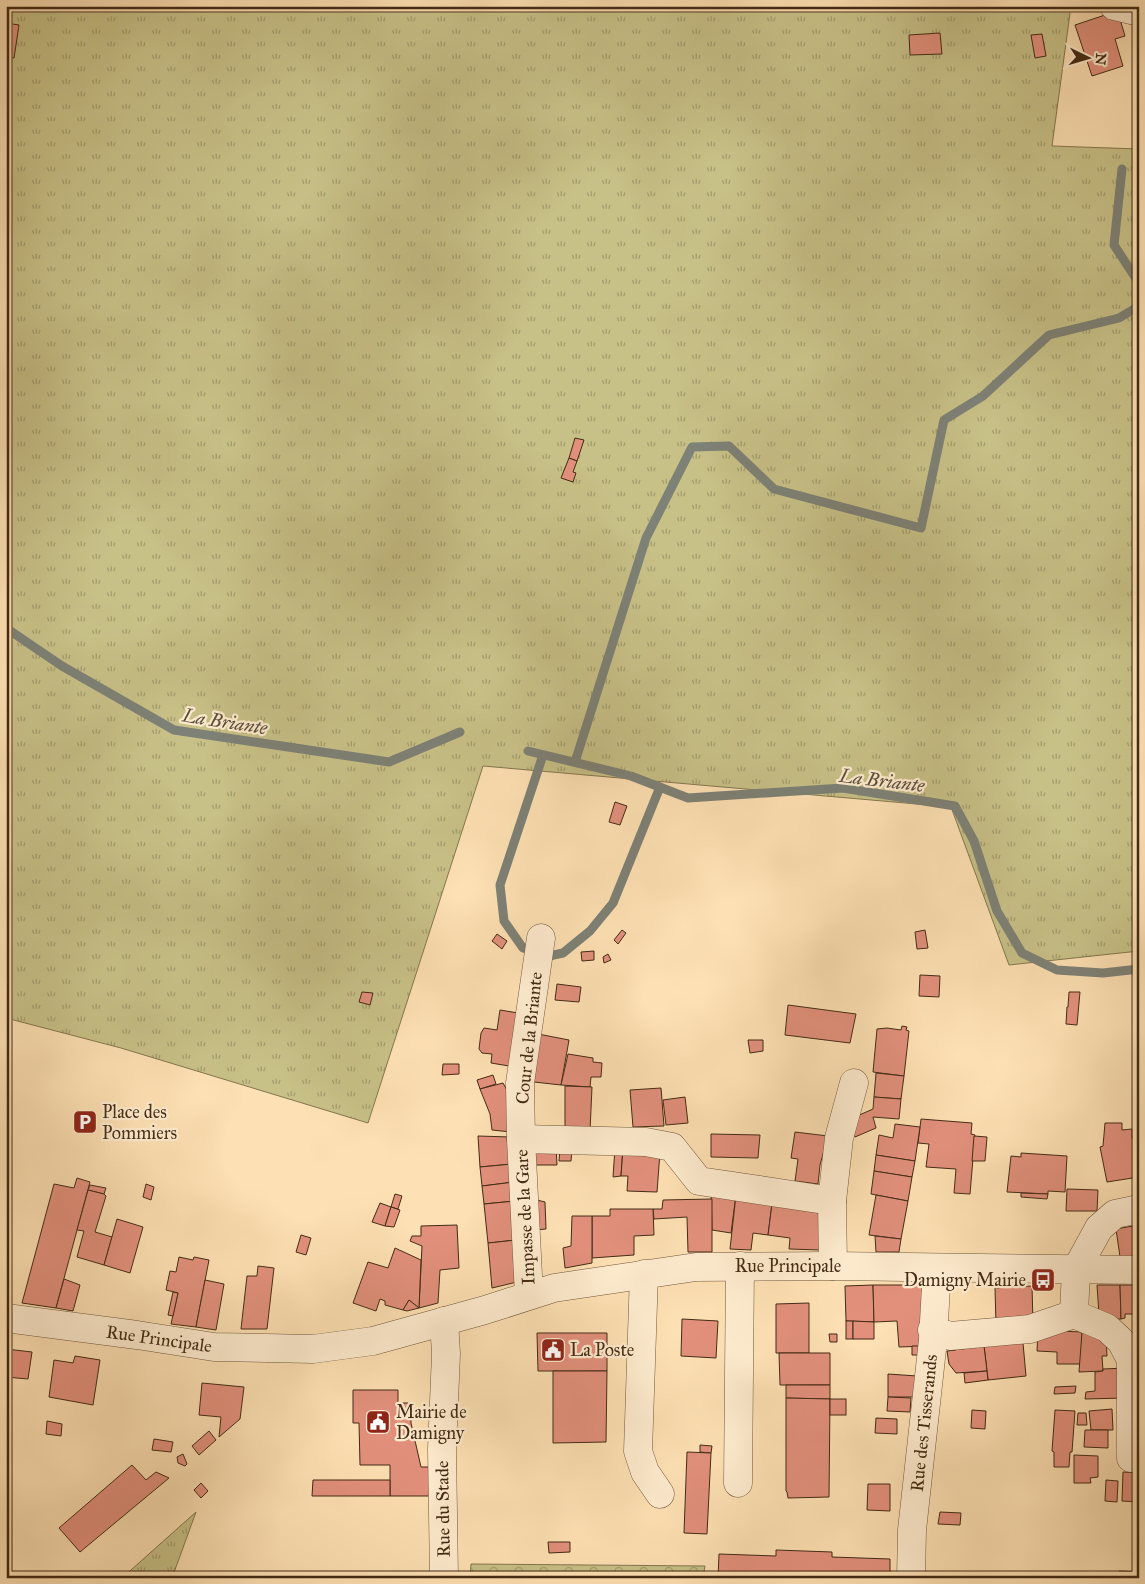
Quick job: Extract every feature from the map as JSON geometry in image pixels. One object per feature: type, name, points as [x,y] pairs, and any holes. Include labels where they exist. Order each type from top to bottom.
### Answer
[{"type":"street","points":[[1114,6],[1139,12]]},
{"type":"street","name":"Cour de la Briante","points":[[521,1139],[520,1083],[541,938]]},
{"type":"street","points":[[833,1266],[832,1201],[838,1138],[854,1083]]},
{"type":"street","points":[[521,1139],[646,1142],[672,1147],[699,1181],[832,1201]]},
{"type":"street","name":"Impasse de la Gare","points":[[521,1139],[529,1295]]},
{"type":"street","points":[[1074,1314],[1076,1270],[1099,1228],[1115,1214],[1139,1210]]},
{"type":"street","points":[[738,1483],[740,1266]]},
{"type":"street","name":"Rue Principale","points":[[6,1318],[214,1347],[313,1349],[373,1341],[485,1310],[554,1288],[696,1267],[833,1266],[1139,1270]]},
{"type":"street","name":"Rue des Tisserands","points":[[911,1578],[912,1530],[933,1340],[932,1330],[937,1268]]},
{"type":"street","points":[[644,1274],[638,1451],[645,1472],[660,1494]]},
{"type":"street","points":[[932,1330],[950,1336],[1030,1329],[1074,1314],[1107,1328],[1122,1340],[1131,1360],[1131,1458]]},
{"type":"street","name":"Rue du Stade","points":[[444,1321],[446,1354],[442,1449],[444,1578]]},
{"type":"green space","points":[[6,6],[1071,6],[1052,146],[1139,149],[1139,951],[1009,965],[951,807],[483,766],[368,1123],[121,1048],[6,1018]]},
{"type":"green space","points":[[196,1512],[172,1578],[122,1578]]},
{"type":"green space","points":[[471,1564],[705,1566],[703,1578],[470,1578]]},
{"type":"building","points":[[1105,15],[1119,16],[1125,36],[1115,39],[1123,66],[1092,76],[1075,25]]},
{"type":"building","points":[[6,23],[19,25],[14,58],[6,57]]},
{"type":"building","points":[[940,33],[942,54],[910,55],[909,35]]},
{"type":"building","points":[[1042,34],[1046,56],[1035,58],[1031,35]]},
{"type":"building","points":[[575,438],[584,440],[577,461],[569,458]]},
{"type":"building","points":[[569,458],[577,461],[573,472],[576,473],[573,482],[561,478]]},
{"type":"building","points":[[615,802],[627,806],[620,825],[609,822]]},
{"type":"building","points":[[622,930],[626,933],[618,944],[614,940]]},
{"type":"building","points":[[925,930],[928,948],[917,949],[915,932]]},
{"type":"building","points":[[497,934],[507,941],[502,949],[492,941]]},
{"type":"building","points":[[594,951],[594,960],[582,961],[581,952]]},
{"type":"building","points":[[608,954],[611,960],[604,963],[603,957]]},
{"type":"building","points":[[920,975],[940,976],[939,997],[919,996]]},
{"type":"building","points":[[557,984],[581,987],[579,1002],[555,1000]]},
{"type":"building","points":[[362,992],[373,993],[370,1005],[359,1002]]},
{"type":"building","points":[[1069,992],[1080,992],[1077,1025],[1066,1024]]},
{"type":"building","points":[[788,1005],[856,1014],[850,1043],[785,1035]]},
{"type":"building","points":[[500,1010],[524,1014],[515,1067],[491,1063],[492,1054],[482,1053],[479,1049],[481,1033],[484,1028],[497,1030]]},
{"type":"building","points":[[902,1026],[907,1027],[906,1030],[909,1031],[904,1076],[873,1072],[877,1029],[901,1030]]},
{"type":"building","points":[[533,1033],[569,1040],[561,1085],[525,1081]]},
{"type":"building","points":[[748,1040],[763,1040],[763,1051],[750,1053]]},
{"type":"building","points":[[568,1054],[593,1058],[593,1062],[602,1063],[601,1077],[591,1077],[590,1087],[561,1085]]},
{"type":"building","points":[[443,1064],[459,1064],[459,1074],[442,1075]]},
{"type":"building","points":[[876,1073],[904,1076],[901,1099],[874,1097]]},
{"type":"building","points":[[493,1075],[496,1084],[480,1089],[477,1080]]},
{"type":"building","points":[[503,1083],[514,1103],[511,1132],[492,1130],[490,1114],[480,1089]]},
{"type":"building","points":[[565,1086],[592,1087],[590,1131],[565,1130]]},
{"type":"building","points":[[661,1088],[664,1126],[633,1127],[630,1090]]},
{"type":"building","points":[[685,1097],[688,1123],[666,1125],[663,1100]]},
{"type":"building","points":[[874,1097],[901,1099],[899,1119],[873,1117],[876,1128],[855,1137],[848,1120],[873,1109]]},
{"type":"building","points":[[921,1119],[972,1123],[971,1134],[975,1135],[970,1194],[954,1193],[956,1169],[926,1167],[929,1144],[918,1143]]},
{"type":"building","points":[[1105,1123],[1122,1123],[1122,1130],[1132,1129],[1132,1138],[1139,1137],[1139,1177],[1107,1182],[1100,1147],[1103,1146]]},
{"type":"building","points":[[895,1124],[920,1127],[915,1161],[876,1155],[879,1135],[893,1138]]},
{"type":"building","points":[[795,1132],[828,1136],[820,1165],[818,1184],[795,1181],[798,1159],[791,1158]]},
{"type":"building","points":[[711,1134],[760,1135],[758,1158],[711,1157]]},
{"type":"building","points":[[478,1136],[511,1137],[512,1164],[480,1167]]},
{"type":"building","points":[[974,1136],[987,1137],[985,1161],[972,1161]]},
{"type":"building","points":[[532,1145],[556,1145],[557,1165],[532,1165]]},
{"type":"building","points":[[615,1148],[623,1148],[621,1176],[613,1177]]},
{"type":"building","points":[[623,1148],[660,1152],[657,1192],[627,1191],[628,1176],[621,1176]]},
{"type":"building","points":[[560,1149],[572,1150],[571,1161],[559,1161]]},
{"type":"building","points":[[1021,1153],[1067,1156],[1065,1192],[1048,1191],[1048,1194],[1007,1192],[1011,1156],[1021,1157]]},
{"type":"building","points":[[876,1155],[915,1161],[912,1177],[874,1171]]},
{"type":"building","points":[[512,1164],[514,1182],[482,1186],[480,1167]]},
{"type":"building","points":[[874,1171],[912,1177],[908,1201],[871,1194]]},
{"type":"building","points":[[77,1178],[90,1182],[56,1308],[22,1303],[54,1184],[74,1188]]},
{"type":"building","points":[[514,1182],[515,1201],[484,1204],[482,1186]]},
{"type":"building","points":[[146,1184],[154,1187],[151,1200],[143,1197]]},
{"type":"building","points":[[90,1185],[106,1188],[104,1194],[88,1190]]},
{"type":"building","points":[[1067,1189],[1098,1190],[1097,1211],[1066,1211]]},
{"type":"building","points":[[88,1190],[106,1196],[95,1232],[112,1237],[104,1265],[77,1257],[84,1231],[77,1230]]},
{"type":"building","points":[[711,1191],[736,1195],[731,1233],[712,1230]]},
{"type":"building","points":[[1021,1193],[1048,1194],[1047,1199],[1021,1197]]},
{"type":"building","points":[[395,1194],[402,1196],[398,1209],[391,1207]]},
{"type":"building","points":[[736,1195],[772,1204],[768,1235],[753,1233],[751,1250],[730,1249]]},
{"type":"building","points":[[876,1195],[908,1201],[901,1239],[869,1235]]},
{"type":"building","points":[[533,1199],[545,1202],[546,1229],[535,1230]]},
{"type":"building","points":[[712,1199],[712,1252],[688,1252],[687,1217],[654,1219],[653,1209],[662,1209],[663,1200]]},
{"type":"building","points":[[515,1201],[516,1240],[488,1243],[484,1204]]},
{"type":"building","points":[[380,1203],[391,1207],[385,1226],[372,1222]]},
{"type":"building","points":[[772,1204],[821,1211],[820,1250],[789,1249],[790,1238],[768,1235]]},
{"type":"building","points":[[391,1207],[400,1210],[394,1227],[385,1226]]},
{"type":"building","points":[[610,1209],[653,1209],[654,1235],[634,1236],[634,1255],[592,1258],[592,1216],[610,1216]]},
{"type":"building","points":[[572,1216],[592,1216],[592,1263],[565,1268],[563,1248],[571,1246]]},
{"type":"building","points":[[117,1219],[143,1227],[130,1273],[104,1265]]},
{"type":"building","points":[[457,1225],[459,1268],[440,1270],[438,1303],[419,1308],[422,1246],[410,1241],[412,1236],[421,1236],[421,1226]]},
{"type":"building","points":[[1139,1225],[1139,1256],[1120,1257],[1116,1229]]},
{"type":"building","points":[[301,1235],[311,1238],[306,1255],[296,1252]]},
{"type":"building","points":[[875,1236],[901,1239],[899,1252],[876,1252]]},
{"type":"building","points":[[516,1240],[517,1282],[492,1288],[488,1243]]},
{"type":"building","points":[[395,1248],[421,1260],[419,1308],[409,1300],[403,1310],[385,1305],[385,1301],[380,1299],[376,1311],[353,1303],[368,1262],[388,1268]]},
{"type":"building","points":[[179,1257],[193,1260],[194,1257],[209,1260],[196,1327],[171,1324],[178,1293],[166,1290],[170,1271],[176,1272]]},
{"type":"building","points":[[258,1266],[274,1268],[267,1329],[241,1329],[247,1276],[257,1276]]},
{"type":"building","points":[[64,1279],[80,1285],[73,1311],[56,1308]]},
{"type":"building","points":[[205,1280],[224,1284],[216,1330],[196,1327]]},
{"type":"building","points":[[873,1285],[874,1322],[846,1321],[845,1286]]},
{"type":"building","points":[[873,1285],[927,1285],[929,1346],[899,1347],[897,1321],[874,1322]]},
{"type":"building","points":[[1097,1285],[1120,1285],[1121,1319],[1107,1320],[1099,1315]]},
{"type":"building","points":[[1120,1285],[1139,1285],[1139,1314],[1125,1314],[1125,1318],[1121,1319]]},
{"type":"building","points":[[1032,1286],[1033,1323],[996,1325],[995,1288]]},
{"type":"building","points":[[173,1292],[178,1293],[173,1316],[168,1315]]},
{"type":"building","points":[[409,1300],[419,1308],[403,1310]]},
{"type":"building","points":[[809,1303],[809,1353],[776,1353],[776,1304]]},
{"type":"building","points":[[682,1319],[718,1321],[716,1358],[681,1356]]},
{"type":"building","points":[[846,1321],[853,1321],[853,1339],[846,1339]]},
{"type":"building","points":[[853,1321],[874,1322],[874,1339],[853,1339]]},
{"type":"building","points":[[1038,1330],[1082,1332],[1081,1364],[1057,1364],[1057,1352],[1037,1351]]},
{"type":"building","points":[[1082,1332],[1106,1337],[1107,1356],[1102,1356],[1103,1371],[1079,1372]]},
{"type":"building","points":[[537,1333],[607,1333],[607,1371],[538,1371]]},
{"type":"building","points":[[829,1334],[837,1334],[837,1342],[830,1342]]},
{"type":"building","points":[[1023,1343],[1026,1376],[988,1380],[984,1346]]},
{"type":"building","points":[[955,1344],[960,1344],[961,1349],[984,1346],[987,1371],[956,1373],[949,1364],[947,1351],[956,1350]]},
{"type":"building","points":[[912,1346],[925,1346],[923,1355],[912,1355]]},
{"type":"building","points":[[6,1349],[32,1352],[28,1379],[6,1377]]},
{"type":"building","points":[[779,1353],[830,1353],[830,1385],[780,1385]]},
{"type":"building","points":[[75,1356],[100,1360],[93,1405],[49,1397],[54,1360],[73,1363]]},
{"type":"building","points":[[1125,1368],[1125,1398],[1085,1399],[1086,1392],[1095,1391],[1095,1372],[1103,1371],[1103,1369]]},
{"type":"building","points":[[553,1371],[607,1371],[606,1442],[553,1443]]},
{"type":"building","points":[[987,1371],[988,1380],[965,1383],[964,1373]]},
{"type":"building","points":[[888,1374],[917,1376],[917,1397],[888,1397]]},
{"type":"building","points":[[202,1383],[244,1387],[240,1419],[219,1437],[221,1417],[199,1415]]},
{"type":"building","points":[[786,1385],[830,1385],[830,1399],[786,1398]]},
{"type":"building","points":[[1076,1386],[1075,1393],[1054,1394],[1055,1387]]},
{"type":"building","points":[[353,1390],[398,1390],[398,1403],[411,1403],[411,1423],[421,1467],[429,1467],[429,1496],[390,1496],[390,1465],[360,1465],[359,1423],[353,1423]]},
{"type":"building","points":[[888,1397],[911,1398],[910,1412],[887,1411]]},
{"type":"building","points":[[786,1398],[830,1399],[829,1497],[788,1498],[786,1491]]},
{"type":"building","points":[[830,1399],[846,1399],[846,1415],[830,1415]]},
{"type":"building","points":[[1112,1409],[1113,1430],[1091,1430],[1089,1411]]},
{"type":"building","points":[[972,1410],[986,1411],[985,1429],[971,1428]]},
{"type":"building","points":[[1055,1410],[1075,1411],[1069,1467],[1054,1467],[1054,1452],[1052,1451]]},
{"type":"building","points":[[1078,1413],[1086,1413],[1087,1425],[1077,1425]]},
{"type":"building","points":[[876,1418],[897,1419],[897,1434],[875,1433]]},
{"type":"building","points":[[47,1421],[62,1424],[61,1436],[46,1434]]},
{"type":"building","points":[[1085,1430],[1108,1430],[1108,1448],[1084,1447]]},
{"type":"building","points":[[209,1431],[216,1440],[199,1455],[192,1446]]},
{"type":"building","points":[[154,1439],[173,1442],[171,1452],[152,1450]]},
{"type":"building","points":[[700,1445],[712,1446],[711,1453],[700,1452]]},
{"type":"building","points":[[687,1452],[711,1453],[707,1534],[684,1533]]},
{"type":"building","points":[[183,1454],[187,1464],[185,1466],[178,1463],[177,1457]]},
{"type":"building","points":[[1074,1455],[1098,1456],[1098,1477],[1090,1478],[1091,1483],[1074,1483]]},
{"type":"building","points":[[132,1465],[146,1480],[156,1472],[169,1478],[80,1552],[59,1528]]},
{"type":"building","points":[[1123,1472],[1139,1473],[1139,1502],[1122,1501]]},
{"type":"building","points":[[313,1480],[390,1480],[390,1496],[312,1496]]},
{"type":"building","points":[[1106,1480],[1118,1481],[1117,1502],[1105,1501]]},
{"type":"building","points":[[201,1483],[208,1491],[201,1498],[194,1490]]},
{"type":"building","points":[[868,1484],[890,1484],[890,1511],[867,1510]]},
{"type":"building","points":[[940,1512],[961,1513],[960,1525],[938,1524]]},
{"type":"building","points":[[548,1542],[570,1542],[570,1552],[549,1553]]},
{"type":"building","points":[[776,1550],[832,1552],[832,1557],[890,1559],[890,1578],[718,1578],[719,1554],[776,1556]]},
{"type":"building","points":[[1119,1571],[1139,1572],[1139,1578],[1119,1578]]},
{"type":"building","points":[[999,1574],[1013,1574],[1013,1578],[998,1578]]},
{"type":"waterway","points":[[1122,169],[1114,245],[1139,283]]},
{"type":"waterway","points":[[575,762],[646,538],[692,447],[729,446],[774,489],[921,528],[944,420],[983,396],[1049,335],[1119,318],[1139,306]]},
{"type":"waterway","name":"La Briante","points":[[6,628],[62,666],[174,730],[389,762],[460,732]]},
{"type":"waterway","name":"La Briante","points":[[528,751],[631,776],[688,798],[843,788],[955,806],[974,841],[997,911],[1022,953],[1057,970],[1103,973],[1139,969]]},
{"type":"waterway","points":[[543,755],[500,885],[504,921],[523,948],[549,956],[563,953],[590,931],[613,903],[660,787]]},
{"type":"place","name":"Place des Pommiers","points":[[85,1122]]},
{"type":"place","name":"Damigny Mairie","points":[[1043,1280]]},
{"type":"place","name":"La Poste","points":[[553,1350]]},
{"type":"place","name":"Mairie de Damigny","points":[[378,1422]]}]
